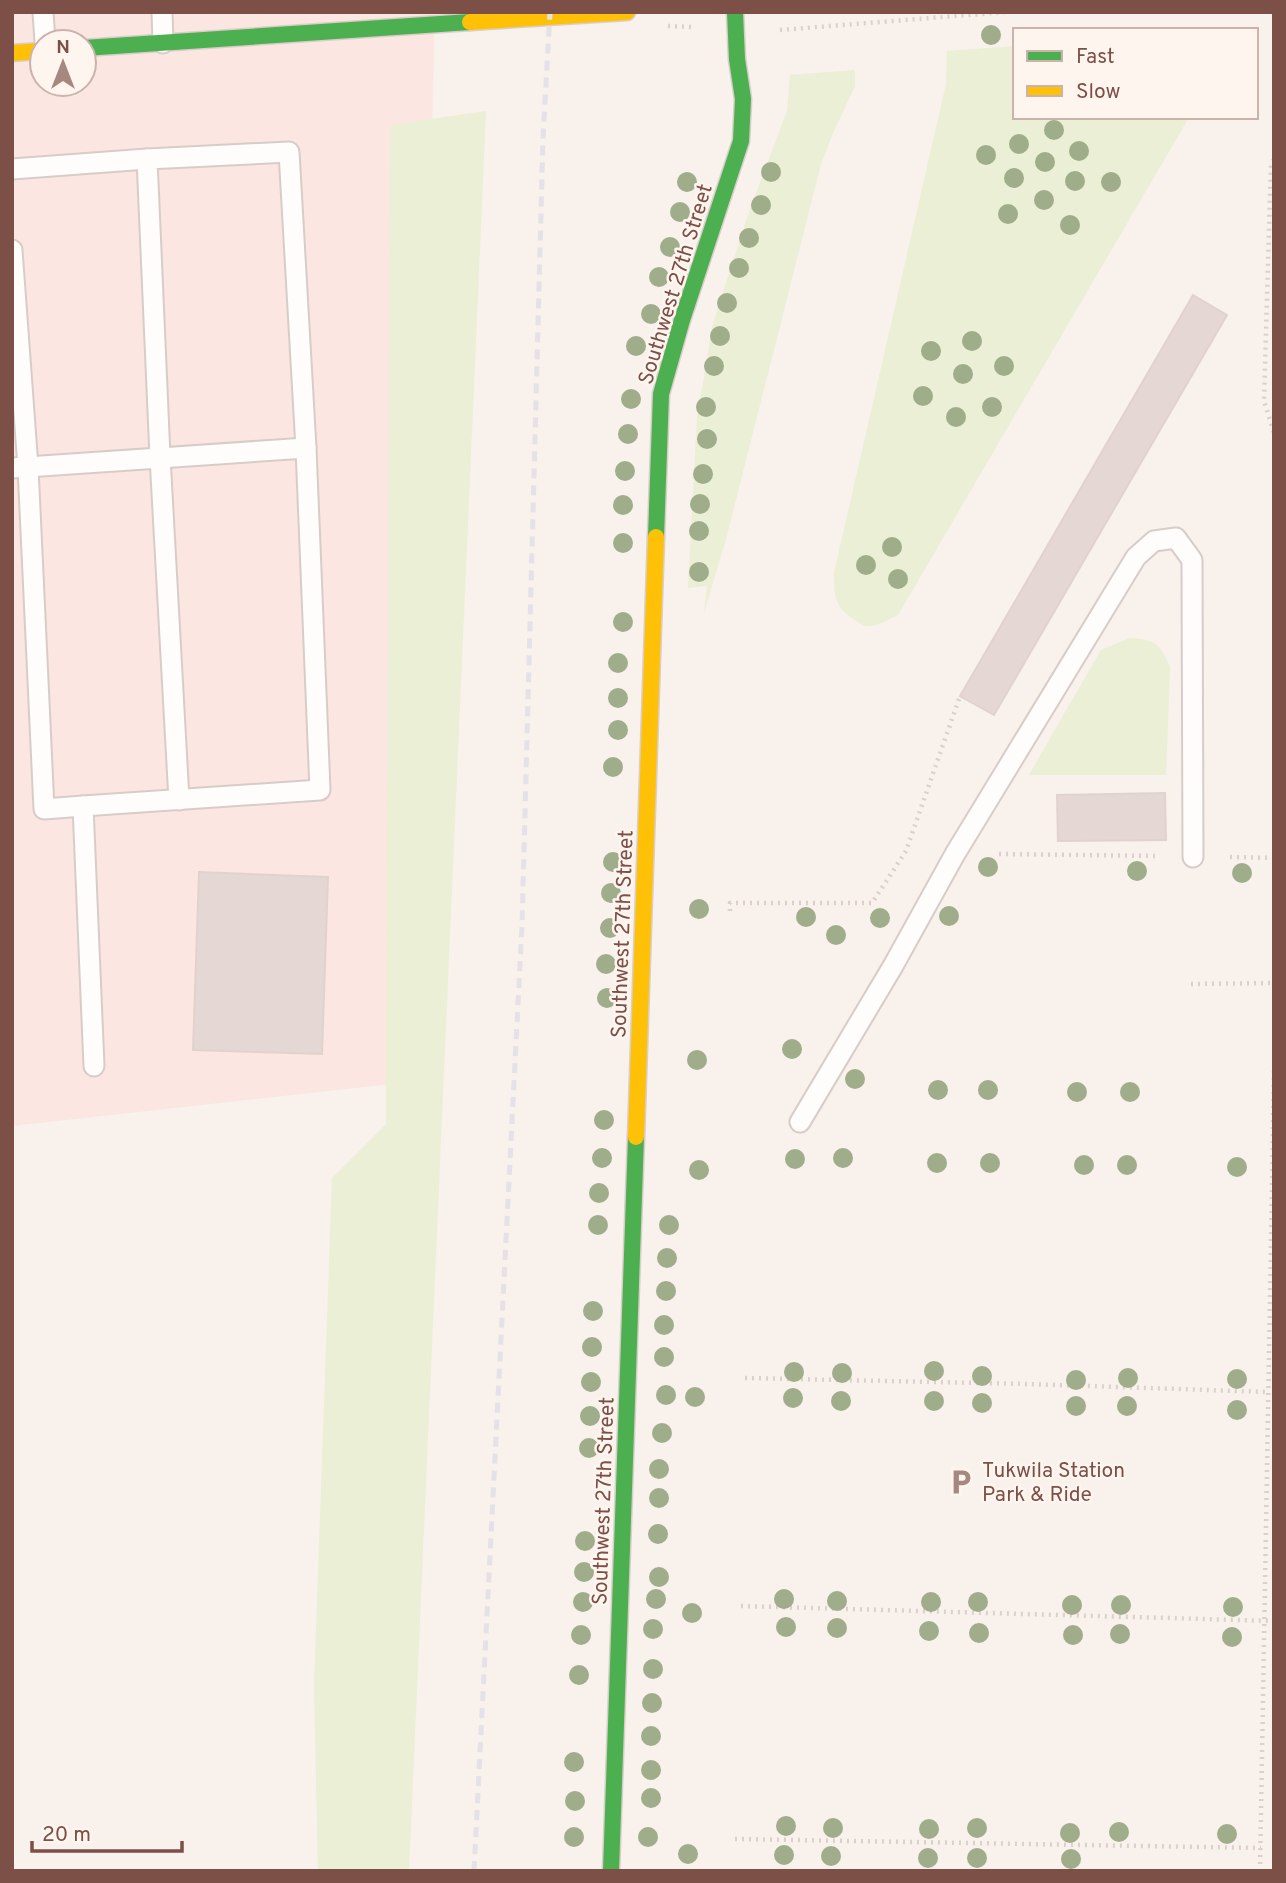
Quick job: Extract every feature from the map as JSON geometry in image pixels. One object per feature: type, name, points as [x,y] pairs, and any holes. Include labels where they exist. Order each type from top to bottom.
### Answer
[{"type":"street","points":[[98,47],[627,12]]},
{"type":"street","name":"Southwest 27th Street","points":[[611,1871],[661,394],[682,320],[741,141],[743,99],[737,60],[736,12]]},
{"type":"lane","points":[[162,12],[163,43]]},
{"type":"lane","points":[[12,169],[289,152],[306,447],[320,790],[44,809],[20,467],[12,250]]},
{"type":"lane","points":[[147,159],[179,800]]},
{"type":"lane","points":[[20,467],[306,447]]},
{"type":"lane","points":[[800,1122],[893,966],[955,854],[1136,557],[1154,541],[1176,538],[1192,560],[1193,857]]},
{"type":"lane","points":[[83,806],[94,1066]]},
{"type":"path","points":[[1274,160],[1270,163],[1264,401],[1274,433]]},
{"type":"path","points":[[730,911],[730,902],[872,902],[906,851],[960,696]]},
{"type":"path","points":[[991,854],[1160,856]]},
{"type":"path","points":[[1229,856],[1274,858]]},
{"type":"path","points":[[1191,984],[1274,983]]},
{"type":"path","points":[[1260,1871],[1274,1069]]},
{"type":"path","points":[[745,1378],[1268,1392]]},
{"type":"path","points":[[741,1606],[1274,1620]]},
{"type":"path","points":[[735,1839],[1261,1848]]},
{"type":"shaded area","points":[[12,12],[435,12],[409,1082],[12,1126]]},
{"type":"green space","points":[[1013,46],[1013,119],[1188,119],[898,615],[879,624],[866,626],[857,622],[838,604],[834,573],[946,84],[947,51]]},
{"type":"green space","points":[[855,70],[855,86],[821,164],[726,539],[704,613],[707,586],[688,588],[697,417],[713,323],[750,209],[787,111],[790,75]]},
{"type":"green space","points":[[486,111],[409,1871],[318,1871],[314,1686],[332,1178],[386,1124],[390,125]]},
{"type":"green space","points":[[1130,638],[1156,644],[1170,667],[1166,775],[1029,775],[1101,650]]},
{"type":"building","points":[[1193,295],[1227,315],[994,715],[960,696]]},
{"type":"building","points":[[1165,793],[1166,840],[1058,841],[1057,795]]},
{"type":"building","points":[[199,872],[328,877],[322,1054],[193,1050]]},
{"type":"railway","points":[[474,1871],[522,925],[543,138],[550,12]]},
{"type":"traffic: fast","points":[[656,537],[661,394],[682,320],[741,141],[743,99],[737,59],[735,12]]},
{"type":"traffic: fast","points":[[98,47],[470,22]]},
{"type":"traffic: fast","points":[[611,1871],[636,1137]]},
{"type":"traffic: slow","points":[[470,22],[627,12]]},
{"type":"traffic: slow","points":[[12,53],[28,52]]},
{"type":"traffic: slow","points":[[636,1137],[656,537]]},
{"type":"place","name":"Tukwila Station Park & Ride","points":[[961,1482]]}]
